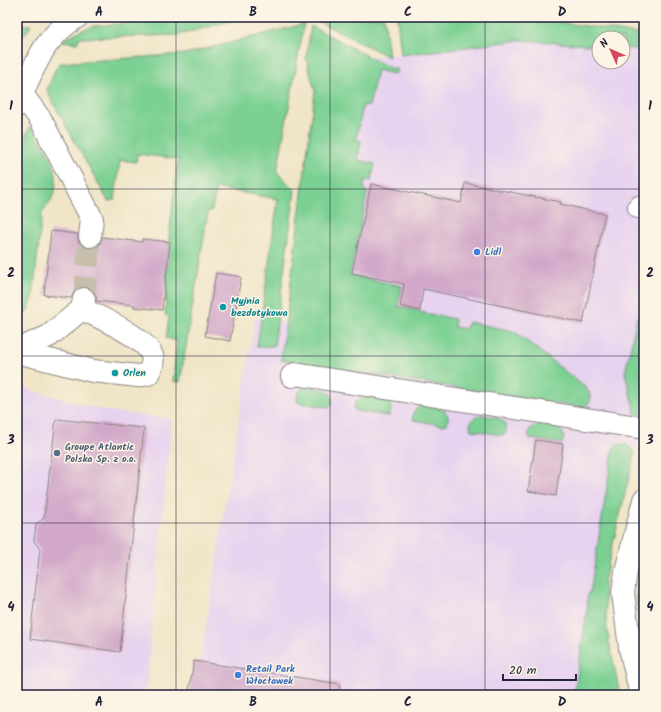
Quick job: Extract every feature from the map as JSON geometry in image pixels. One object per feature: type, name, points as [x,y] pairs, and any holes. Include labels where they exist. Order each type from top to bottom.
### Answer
[{"type":"street","points":[[77,17],[67,24],[50,41],[39,56],[20,100],[41,120],[92,219],[90,236]]},
{"type":"street","points":[[83,304],[145,344],[152,356],[152,366],[148,374],[138,376],[92,371],[17,351],[49,336],[83,304]]},
{"type":"street","points":[[292,376],[295,374],[309,376],[644,428]]},
{"type":"street","points":[[641,695],[630,648],[623,593],[626,571],[639,545],[644,500]]},
{"type":"shaded area","points":[[522,40],[591,45],[591,70],[631,70],[631,49],[644,50],[644,413],[604,581],[603,594],[607,630],[620,695],[195,695],[255,318],[293,324],[323,63]]},
{"type":"shaded area","points":[[17,384],[33,391],[106,411],[172,419],[145,695],[17,695]]},
{"type":"green space","points":[[174,17],[246,17],[178,35],[79,38],[77,43],[62,41],[77,32],[93,26],[155,21]]},
{"type":"green space","points":[[335,17],[384,17],[389,57],[318,21]]},
{"type":"green space","points":[[397,17],[518,17],[613,30],[591,30],[591,45],[522,40],[401,55]]},
{"type":"green space","points":[[17,23],[31,26],[22,38],[17,37]]},
{"type":"green space","points":[[304,24],[277,172],[295,190],[274,346],[257,347],[278,199],[216,188],[212,210],[208,212],[180,382],[173,381],[177,341],[166,338],[169,316],[165,315],[169,236],[178,159],[137,154],[136,162],[120,160],[115,200],[108,201],[47,90],[55,70],[60,63],[185,54]]},
{"type":"green space","points":[[311,26],[392,69],[397,69],[396,73],[393,74],[377,70],[369,106],[363,105],[356,140],[361,141],[358,160],[375,164],[371,181],[365,180],[364,187],[367,193],[350,275],[402,286],[398,306],[455,319],[454,327],[466,329],[468,322],[514,331],[586,388],[590,396],[590,401],[587,406],[584,408],[281,360],[315,91],[306,58]]},
{"type":"green space","points":[[631,33],[644,35],[644,50],[631,49]]},
{"type":"green space","points":[[30,126],[45,147],[50,157],[56,179],[55,190],[42,213],[33,297],[27,311],[17,322],[17,157]]},
{"type":"green space","points":[[637,317],[644,318],[644,413],[636,416],[625,373]]},
{"type":"green space","points":[[308,387],[322,389],[329,392],[332,399],[332,405],[328,407],[299,403],[297,397],[299,393],[303,388]]},
{"type":"green space","points":[[363,397],[384,400],[390,406],[391,410],[389,416],[356,411],[354,408],[356,402]]},
{"type":"green space","points":[[421,406],[436,407],[445,411],[448,419],[447,424],[443,425],[413,420],[414,412]]},
{"type":"green space","points":[[480,415],[502,420],[506,426],[506,433],[502,435],[471,430],[470,425],[472,421],[475,417]]},
{"type":"green space","points":[[541,424],[561,430],[564,437],[563,442],[561,444],[529,438],[529,430],[535,425]]},
{"type":"green space","points":[[617,444],[626,445],[635,452],[604,581],[607,630],[620,695],[574,695],[588,605],[588,593],[590,593],[613,449]]},
{"type":"green space","points":[[644,574],[643,647],[638,619],[637,588]]},
{"type":"building","name":"Lidl","points":[[465,183],[561,202],[560,204],[605,214],[583,323],[423,289],[420,311],[400,306],[404,284],[352,273],[371,184],[461,203]]},
{"type":"building","points":[[51,231],[78,234],[78,241],[82,246],[89,248],[95,248],[100,244],[102,237],[142,242],[142,239],[170,242],[162,310],[96,301],[96,295],[93,290],[86,287],[80,287],[75,290],[71,298],[44,295]]},
{"type":"building","name":"Myjnia bezdotykowa","points":[[216,273],[241,277],[230,341],[205,336]]},
{"type":"building","points":[[56,419],[144,428],[120,652],[30,639],[40,549],[34,541],[36,524],[44,518]]},
{"type":"building","points":[[536,440],[563,444],[556,496],[528,491]]},
{"type":"building","name":"Retail Park Włocławek","points":[[194,661],[340,684],[339,695],[188,695]]},
{"type":"tunnel","points":[[84,299],[90,236]]},
{"type":"place","name":"Lidl","points":[[477,252]]},
{"type":"place","name":"Myjnia bezdotykowa","points":[[223,307]]},
{"type":"place","name":"Orlen","points":[[115,373]]},
{"type":"place","name":"Groupe Atlantic Polska Sp. z o.o.","points":[[57,453]]},
{"type":"place","name":"Retail Park Włocławek","points":[[238,675]]}]
